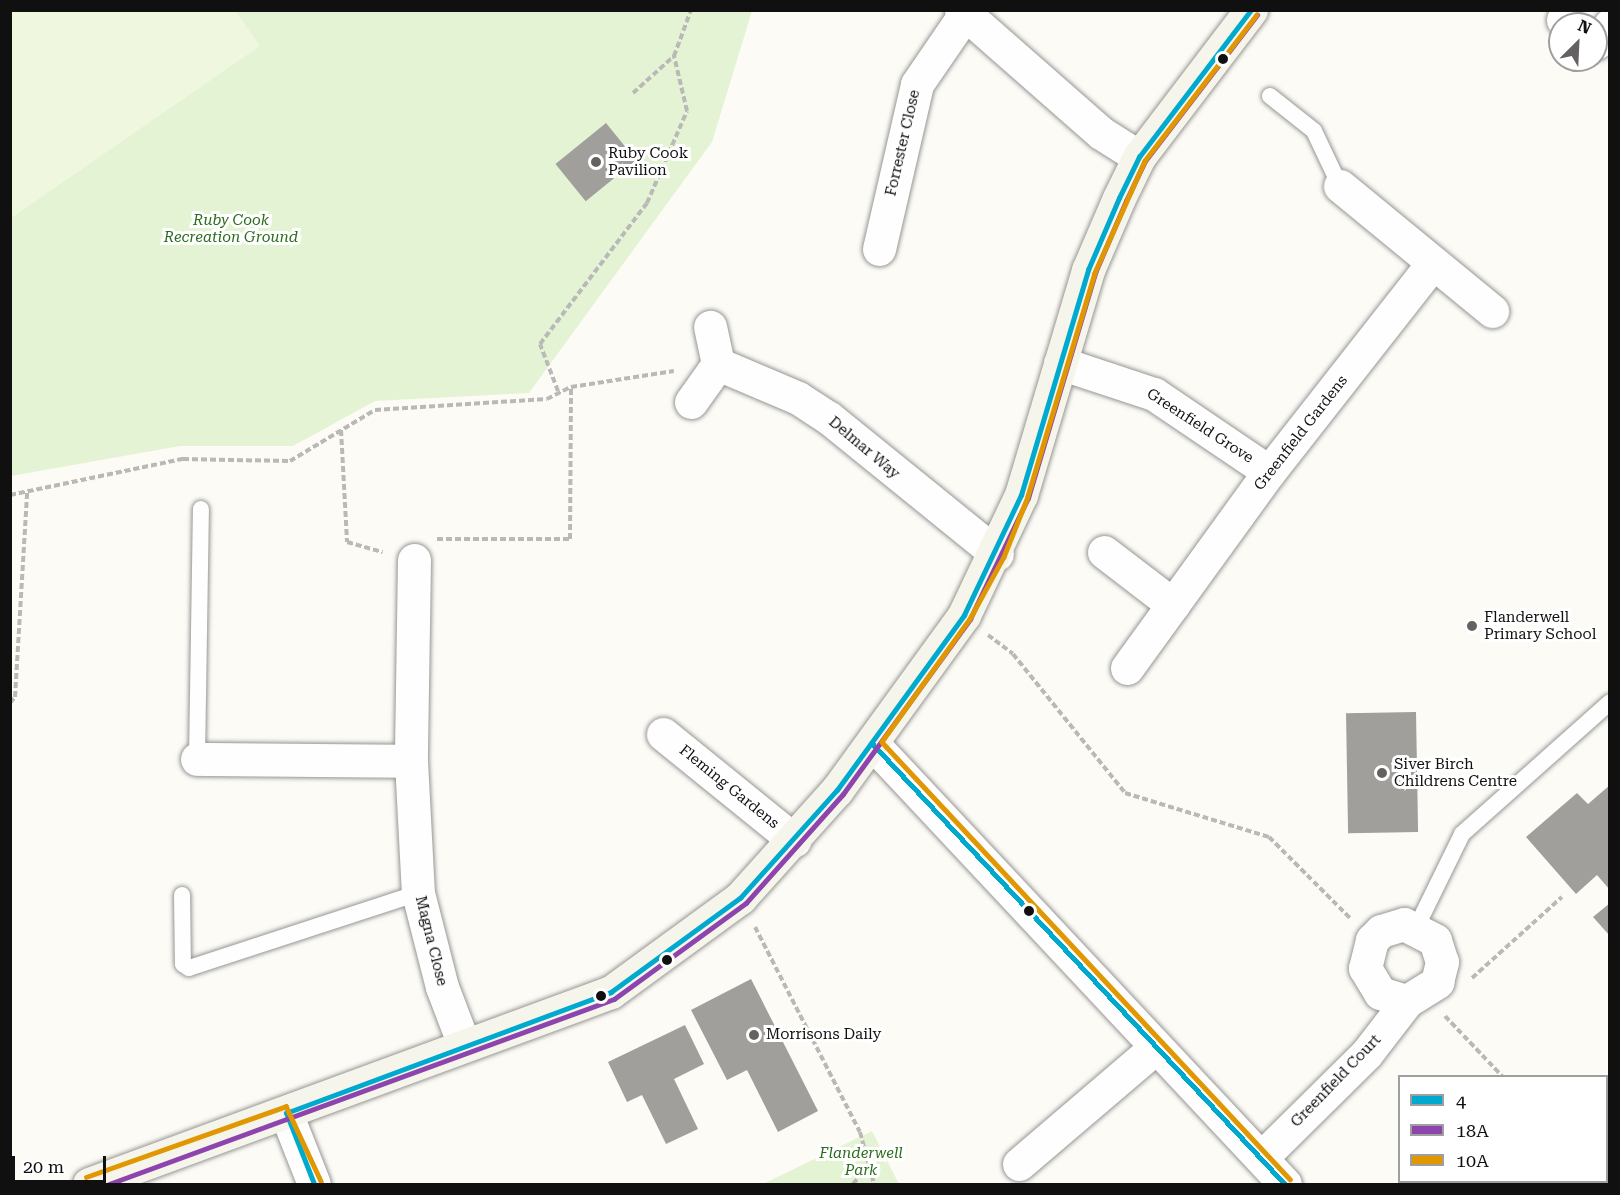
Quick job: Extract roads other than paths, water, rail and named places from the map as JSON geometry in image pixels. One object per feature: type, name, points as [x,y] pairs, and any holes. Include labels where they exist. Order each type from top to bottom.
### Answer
[{"type":"street","points":[[89,1185],[612,992],[740,898],[794,840],[872,743],[964,615],[997,554],[1021,495],[1088,270],[1139,157],[1251,10]]},
{"type":"street","name":"Forrester Close","points":[[879,249],[917,84],[963,12],[1101,133],[1139,157]]},
{"type":"street","points":[[1340,186],[1432,264],[1492,311]]},
{"type":"street","name":"Greenfield Gardens","points":[[1127,668],[1269,472],[1432,264]]},
{"type":"street","points":[[691,402],[718,364],[710,327]]},
{"type":"street","name":"Greenfield Grove","points":[[1060,363],[1116,377],[1154,394],[1269,472]]},
{"type":"street","name":"Delmar Way","points":[[718,364],[821,413],[997,554]]},
{"type":"street","points":[[1104,552],[1173,605]]},
{"type":"street","name":"Magna Close","points":[[414,560],[411,761],[418,893],[442,987],[464,1045]]},
{"type":"street","name":"Fleming Gardens","points":[[663,734],[794,840]]},
{"type":"street","points":[[872,743],[1285,1185]]},
{"type":"street","points":[[196,759],[411,761]]},
{"type":"street","points":[[1392,925],[1417,926],[1440,950],[1424,990],[1380,993],[1370,982],[1365,968],[1372,940],[1392,925]]},
{"type":"street","name":"Greenfield Court","points":[[1261,1158],[1367,1053],[1424,990]]},
{"type":"street","points":[[1019,1164],[1156,1047]]},
{"type":"street","points":[[286,1113],[314,1185]]},
{"type":"lane","points":[[1270,96],[1314,131],[1340,186]]},
{"type":"lane","points":[[196,759],[201,509]]},
{"type":"lane","points":[[1417,926],[1462,834],[1610,702]]},
{"type":"lane","points":[[182,895],[183,964],[189,968],[418,893]]},
{"type":"place","name":"Ruby Cook Pavilion","points":[[596,162]]},
{"type":"place","name":"Flanderwell Primary School","points":[[1472,626]]},
{"type":"place","name":"Siver Birch Childrens Centre","points":[[1382,773]]},
{"type":"place","name":"Morrisons Daily","points":[[754,1035]]},
{"type":"park label","name":"Ruby Cook Recreation Ground","points":[[231,228]]},
{"type":"park label","name":"Flanderwell Park","points":[[861,1162]]}]
